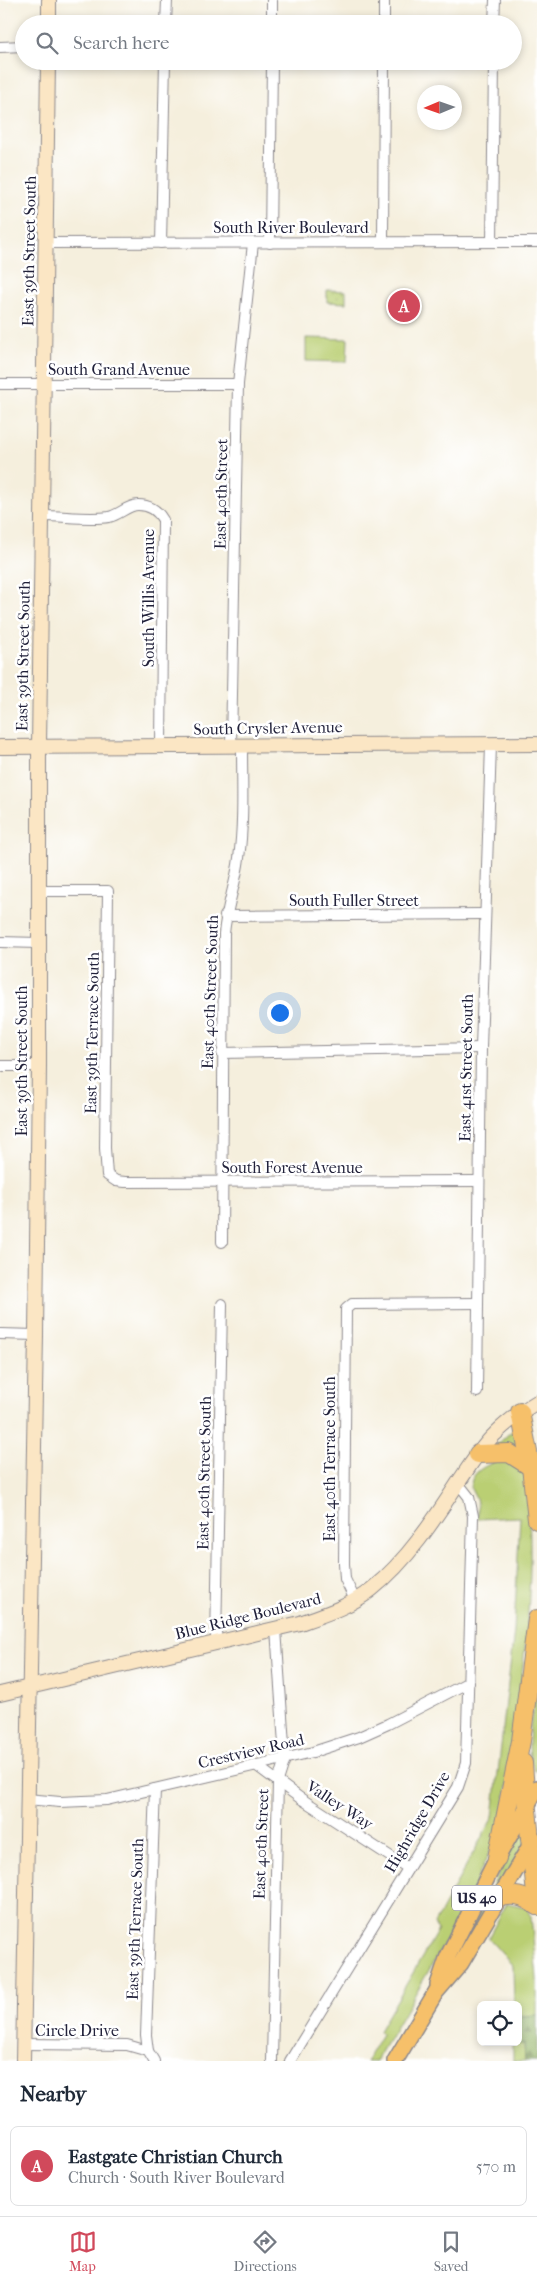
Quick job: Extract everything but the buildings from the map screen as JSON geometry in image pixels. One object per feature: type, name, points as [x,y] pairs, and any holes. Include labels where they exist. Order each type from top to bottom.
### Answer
[{"type":"highway","points":[[520,1412],[531,1467],[537,1520]]},
{"type":"highway","points":[[478,1454],[509,1453],[531,1467]]},
{"type":"highway","points":[[497,1858],[521,1740],[537,1619]]},
{"type":"highway","points":[[521,1740],[531,1806],[537,1906]]},
{"type":"highway","points":[[523,1763],[530,1773],[537,1776]]},
{"type":"highway","points":[[497,1898],[508,1895],[527,1898],[537,1906]]},
{"type":"main road","points":[[49,0],[49,15]]},
{"type":"main road","name":"East 39th Street South","points":[[23,2061],[28,1687],[36,1335],[39,1066],[39,747],[48,70]]},
{"type":"main road","name":"South Crysler Avenue","points":[[0,747],[537,744]]},
{"type":"main road","name":"Blue Ridge Boulevard","points":[[0,1694],[300,1623],[332,1612],[355,1600],[394,1570],[478,1454],[494,1435],[520,1412],[537,1402]]},
{"type":"main road","name":"US 40","points":[[436,1992],[448,1956],[497,1858],[531,1806],[537,1788]]},
{"type":"main road","name":"US 40","points":[[395,2061],[436,1992],[461,1963],[497,1898],[534,1838]]},
{"type":"street","points":[[166,15],[167,0]]},
{"type":"street","points":[[272,0],[272,15]]},
{"type":"street","points":[[384,0],[384,15]]},
{"type":"street","points":[[494,15],[495,0]]},
{"type":"street","points":[[0,47],[15,46]]},
{"type":"street","points":[[161,243],[165,70]]},
{"type":"street","points":[[270,242],[272,70]]},
{"type":"street","points":[[383,241],[384,70]]},
{"type":"street","points":[[492,242],[494,70]]},
{"type":"street","name":"South River Boulevard","points":[[46,243],[537,242]]},
{"type":"street","name":"East 40th Street","points":[[237,746],[238,384],[253,243]]},
{"type":"street","name":"South Grand Avenue","points":[[0,384],[238,384]]},
{"type":"street","name":"South Willis Avenue","points":[[42,516],[89,518],[112,516],[137,505],[151,507],[164,520],[162,746]]},
{"type":"street","name":"East 41st Street South","points":[[478,1392],[481,1048],[484,914],[489,857],[491,745]]},
{"type":"street","name":"East 40th Street South","points":[[222,1242],[222,1053],[225,916],[238,862],[242,835],[237,746]]},
{"type":"street","name":"East 39th Terrace South","points":[[39,892],[108,891],[105,1141],[107,1174]]},
{"type":"street","name":"South Fuller Street","points":[[225,916],[484,914]]},
{"type":"street","points":[[0,942],[39,943]]},
{"type":"street","points":[[222,1053],[481,1048]]},
{"type":"street","points":[[0,1066],[39,1066]]},
{"type":"street","name":"South Forest Avenue","points":[[107,1174],[116,1181],[125,1182],[479,1181]]},
{"type":"street","name":"East 40th Street South","points":[[216,1643],[222,1304]]},
{"type":"street","name":"East 40th Terrace South","points":[[355,1600],[345,1579],[344,1564],[346,1309],[352,1304],[478,1304]]},
{"type":"street","points":[[0,1334],[36,1335]]},
{"type":"street","name":"Highridge Drive","points":[[290,2061],[458,1787],[464,1771],[470,1682],[473,1516],[469,1497],[458,1483]]},
{"type":"street","name":"East 40th Street","points":[[272,2061],[278,1781],[284,1759],[276,1629]]},
{"type":"street","name":"Crestview Road","points":[[27,1798],[60,1802],[94,1801],[155,1789],[313,1752],[359,1737],[470,1682]]},
{"type":"street","name":"Valley Way","points":[[257,1766],[300,1798],[408,1868]]},
{"type":"street","name":"East 39th Terrace South","points":[[148,2051],[146,2025],[155,1789]]},
{"type":"street","name":"Circle Drive","points":[[23,2044],[127,2045],[148,2051]]},
{"type":"street","points":[[148,2051],[154,2061]]},
{"type":"green space","points":[[327,290],[346,291],[346,303],[327,302]]},
{"type":"green space","points":[[306,338],[348,339],[347,362],[306,361]]},
{"type":"green space","points":[[515,1429],[524,1457],[492,1449],[513,1430]]},
{"type":"green space","points":[[504,1460],[519,1467],[525,1474],[530,1542],[530,1576],[522,1677],[503,1813],[497,1834],[471,1892],[441,1949],[376,2061],[366,2061],[382,2034],[379,2031],[438,1930],[434,1924],[493,1817],[514,1631],[520,1517],[478,1519],[477,1501],[471,1488],[471,1482],[473,1477],[482,1468]]},
{"type":"green space","points":[[537,1682],[537,1771],[535,1771],[529,1752],[529,1740]]},
{"type":"green space","points":[[524,1822],[526,1842],[473,1932],[470,1931]]},
{"type":"green space","points":[[507,1903],[526,1907],[531,1917],[537,1979],[537,2015],[522,2016],[522,2001],[514,2001],[513,1966],[488,1938]]},
{"type":"green space","points":[[537,2015],[537,2061],[525,2061],[524,2044],[522,2044],[522,2016]]},
{"type":"green space","points":[[522,2043],[524,2043],[525,2061],[513,2061],[513,2046],[522,2046]]},
{"type":"place","name":"Eastgate Christian Church","points":[[404,306]]}]
